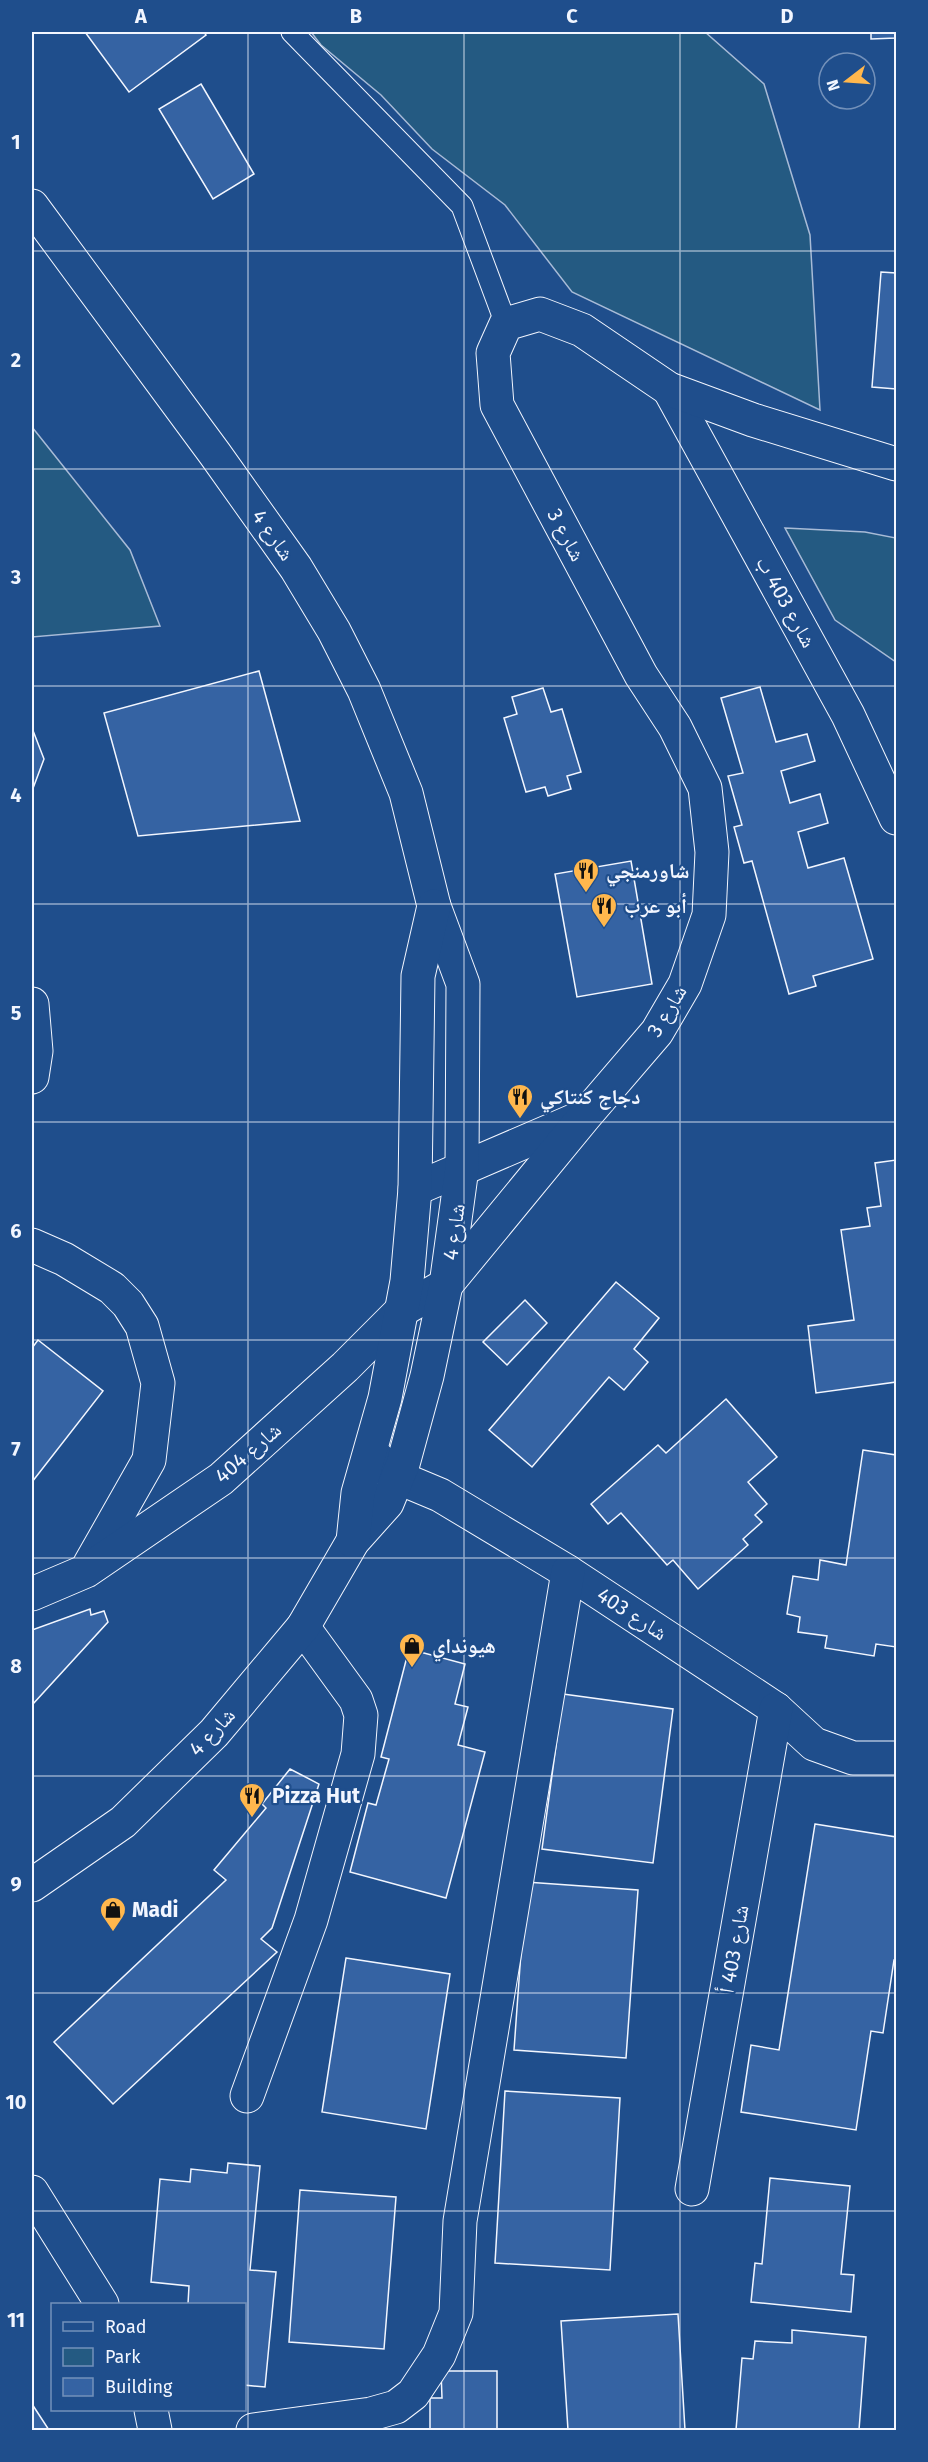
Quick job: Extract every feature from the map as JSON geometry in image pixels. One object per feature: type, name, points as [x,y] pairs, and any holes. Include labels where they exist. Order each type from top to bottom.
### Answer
[{"type":"street","name":"شارع 4","points":[[32,206],[215,454],[296,568],[334,631],[364,690],[406,793],[434,906],[463,984],[462,1168],[446,1285],[427,1376],[387,1503],[353,1541],[303,1627],[213,1733],[123,1821],[32,1885]]},
{"type":"street","points":[[506,324],[540,314],[582,330],[669,389],[753,420],[897,464]]},
{"type":"street","name":"شارع 3","points":[[446,1285],[657,1032],[685,984],[709,915],[712,852],[705,788],[675,727],[641,675],[497,405],[493,353],[506,324]]},
{"type":"street","name":"شارع 403 ب","points":[[669,389],[848,715],[897,818]]},
{"type":"street","name":"شارع 4","points":[[353,1541],[358,1493],[385,1398],[402,1311],[415,1189],[418,976],[434,906]]},
{"type":"street","points":[[32,1004],[36,1051],[32,1077]]},
{"type":"street","name":"شارع 3","points":[[415,1189],[585,1116]]},
{"type":"street","points":[[32,1245],[64,1259],[112,1288],[128,1304],[142,1326],[158,1383],[149,1460],[86,1571]]},
{"type":"street","name":"شارع 404","points":[[32,1594],[86,1571],[220,1479],[345,1367],[402,1311],[446,1285]]},
{"type":"street","name":"شارع 403","points":[[370,1452],[397,1477],[440,1495],[568,1572],[776,1709],[814,1744],[853,1758],[897,1758]]},
{"type":"street","points":[[253,2430],[371,2414],[396,2406],[412,2394],[439,2355],[456,2313],[460,2222],[568,1572]]},
{"type":"street","points":[[247,2096],[312,1920],[358,1754],[361,1715],[356,1700],[303,1627]]},
{"type":"street","name":"شارع 403 أ","points":[[692,2189],[776,1709]]},
{"type":"street","points":[[32,2192],[101,2303]]},
{"type":"street","points":[[151,2411],[155,2430]]},
{"type":"lane","points":[[292,32],[462,206],[506,324]]},
{"type":"green space","points":[[311,32],[705,32],[764,84],[810,235],[820,410],[572,292],[505,205],[432,149],[381,95],[321,45]]},
{"type":"green space","points":[[32,427],[130,550],[160,626],[32,637]]},
{"type":"green space","points":[[785,528],[865,532],[896,538],[896,662],[835,620]]},
{"type":"building","points":[[85,32],[204,32],[206,35],[129,92]]},
{"type":"building","points":[[871,32],[896,32],[896,38],[871,39]]},
{"type":"building","points":[[201,84],[254,174],[213,199],[159,109]]},
{"type":"building","points":[[881,272],[896,273],[896,389],[872,387]]},
{"type":"building","points":[[259,671],[300,821],[138,836],[104,713]]},
{"type":"building","points":[[760,687],[776,742],[807,734],[815,761],[781,771],[790,803],[820,794],[828,823],[798,832],[808,868],[844,858],[873,959],[813,976],[816,986],[789,994],[752,861],[744,863],[734,827],[742,825],[728,776],[743,773],[721,698]]},
{"type":"building","points":[[543,688],[551,712],[562,709],[581,772],[567,776],[571,789],[548,796],[545,787],[526,792],[504,718],[517,714],[512,697]]},
{"type":"building","points":[[32,728],[44,759],[32,791]]},
{"type":"building","name":"أبو عرب","points":[[631,861],[652,984],[577,997],[555,874]]},
{"type":"building","points":[[896,1160],[896,1382],[816,1393],[808,1326],[854,1320],[841,1230],[870,1226],[867,1208],[881,1206],[875,1163]]},
{"type":"building","points":[[616,1282],[659,1318],[634,1349],[648,1362],[624,1390],[609,1377],[532,1467],[489,1430]]},
{"type":"building","points":[[525,1300],[547,1323],[507,1365],[483,1342]]},
{"type":"building","points":[[38,1340],[103,1391],[32,1482],[32,1348]]},
{"type":"building","points":[[726,1399],[777,1457],[748,1482],[767,1504],[755,1515],[762,1522],[743,1539],[748,1545],[698,1589],[673,1560],[667,1565],[621,1513],[608,1524],[591,1504],[658,1445],[666,1453]]},
{"type":"building","points":[[863,1450],[896,1455],[896,1647],[876,1644],[874,1656],[825,1648],[827,1636],[798,1632],[800,1617],[787,1614],[793,1576],[818,1580],[820,1560],[846,1565]]},
{"type":"building","points":[[90,1609],[91,1615],[104,1611],[108,1622],[32,1705],[32,1630]]},
{"type":"building","points":[[409,1649],[465,1664],[455,1704],[468,1707],[458,1745],[485,1752],[446,1898],[350,1872],[368,1803],[376,1805],[389,1759],[381,1757]]},
{"type":"building","points":[[563,1694],[673,1709],[653,1863],[542,1849]]},
{"type":"building","points":[[290,1769],[319,1784],[272,1928],[261,1939],[277,1952],[113,2104],[54,2042],[226,1880],[214,1870],[266,1808],[262,1804]]},
{"type":"building","points":[[815,1824],[896,1837],[896,1960],[894,1960],[883,2033],[871,2031],[856,2130],[741,2112],[751,2045],[779,2050]]},
{"type":"building","points":[[526,1882],[638,1890],[626,2058],[514,2050]]},
{"type":"building","points":[[346,1958],[450,1974],[426,2129],[322,2112]]},
{"type":"building","points":[[505,2091],[620,2098],[610,2270],[495,2263]]},
{"type":"building","points":[[228,2163],[260,2166],[250,2270],[276,2272],[265,2387],[246,2385],[246,2303],[188,2303],[189,2286],[151,2282],[160,2179],[190,2182],[191,2169],[227,2173]]},
{"type":"building","points":[[770,2178],[850,2186],[841,2274],[854,2275],[851,2312],[751,2302],[755,2263],[762,2264]]},
{"type":"building","points":[[300,2190],[396,2197],[384,2349],[289,2342]]},
{"type":"building","points":[[678,2314],[685,2430],[568,2430],[561,2321]]},
{"type":"building","points":[[792,2330],[866,2337],[859,2430],[736,2430],[742,2358],[753,2359],[755,2341],[792,2343]]},
{"type":"building","points":[[441,2371],[497,2371],[497,2430],[407,2430],[430,2429],[430,2398],[442,2398]]},
{"type":"building","points":[[32,2404],[49,2430],[32,2430]]},
{"type":"place","name":"شاورمنجي","points":[[586,894]]},
{"type":"place","name":"أبو عرب","points":[[604,929]]},
{"type":"place","name":"دجاج كنتاكي","points":[[520,1120]]},
{"type":"place","name":"هيونداي","points":[[412,1669]]},
{"type":"place","name":"Pizza Hut","points":[[252,1819]]},
{"type":"place","name":"Madi","points":[[113,1933]]}]
